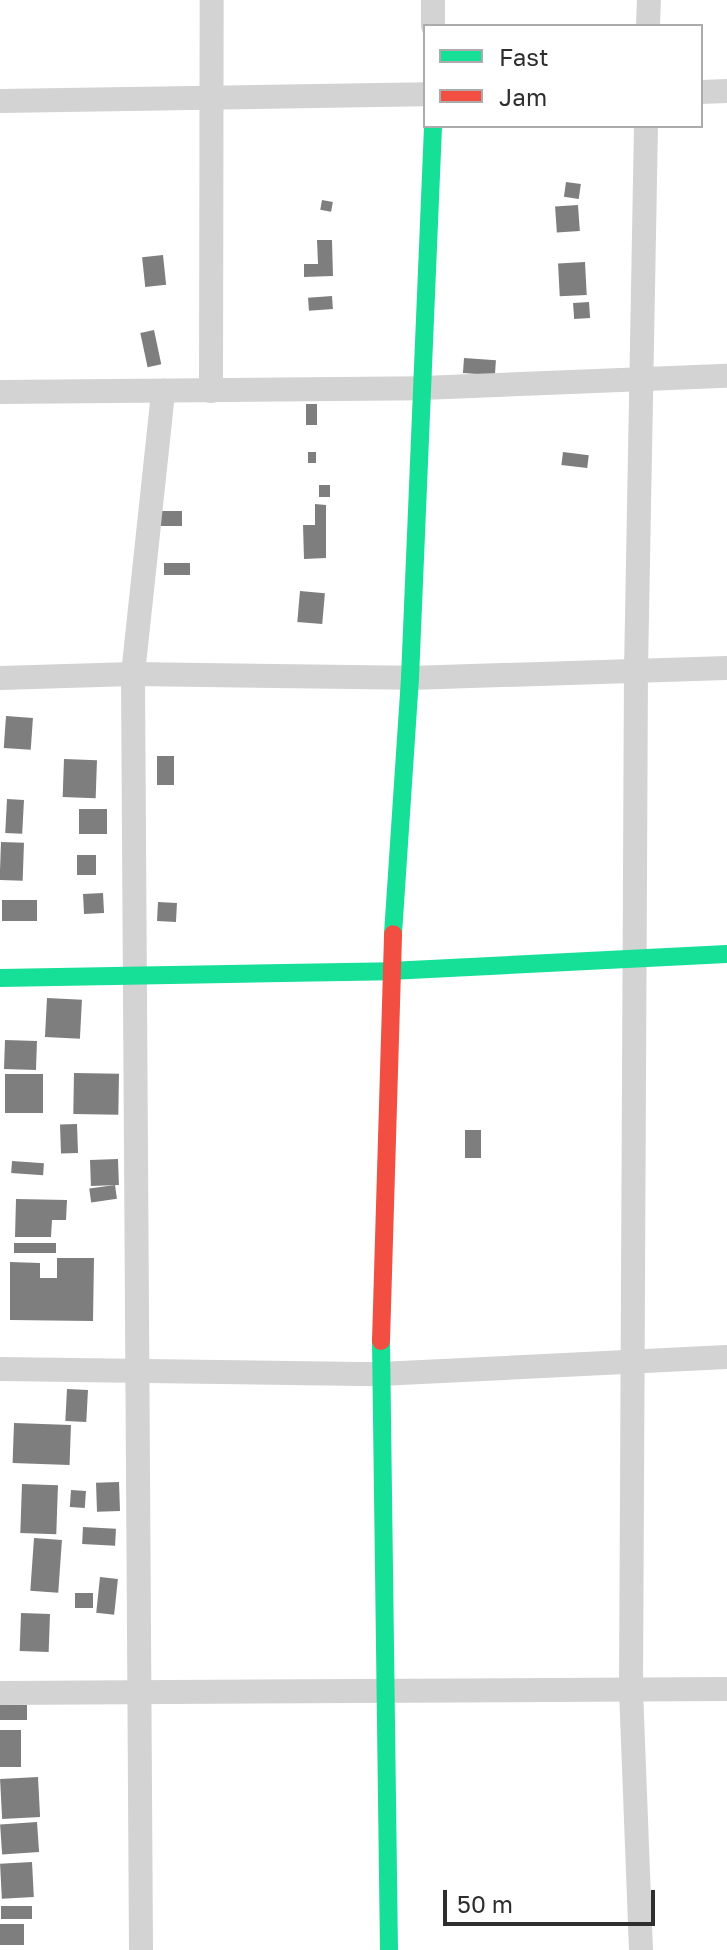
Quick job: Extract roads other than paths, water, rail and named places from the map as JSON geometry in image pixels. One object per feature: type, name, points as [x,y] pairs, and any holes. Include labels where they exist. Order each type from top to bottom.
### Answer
[{"type":"street","points":[[211,391],[212,0]]},
{"type":"street","points":[[433,0],[433,24]]},
{"type":"street","points":[[648,24],[649,0]]},
{"type":"street","points":[[703,92],[727,91]]},
{"type":"street","points":[[0,101],[211,95],[423,94]]},
{"type":"street","points":[[389,1950],[382,1692],[380,1374],[390,971],[410,678],[433,128]]},
{"type":"street","points":[[641,1950],[631,1692],[638,958],[636,671],[646,128]]},
{"type":"street","points":[[0,392],[422,388],[727,376]]},
{"type":"street","points":[[141,1950],[137,1692],[139,976],[133,674],[163,391]]},
{"type":"street","points":[[0,678],[133,674],[410,678],[727,668]]},
{"type":"street","points":[[0,978],[390,971],[727,954]]},
{"type":"street","points":[[0,1369],[380,1374],[727,1357]]},
{"type":"street","points":[[0,1693],[631,1692],[727,1689]]}]
